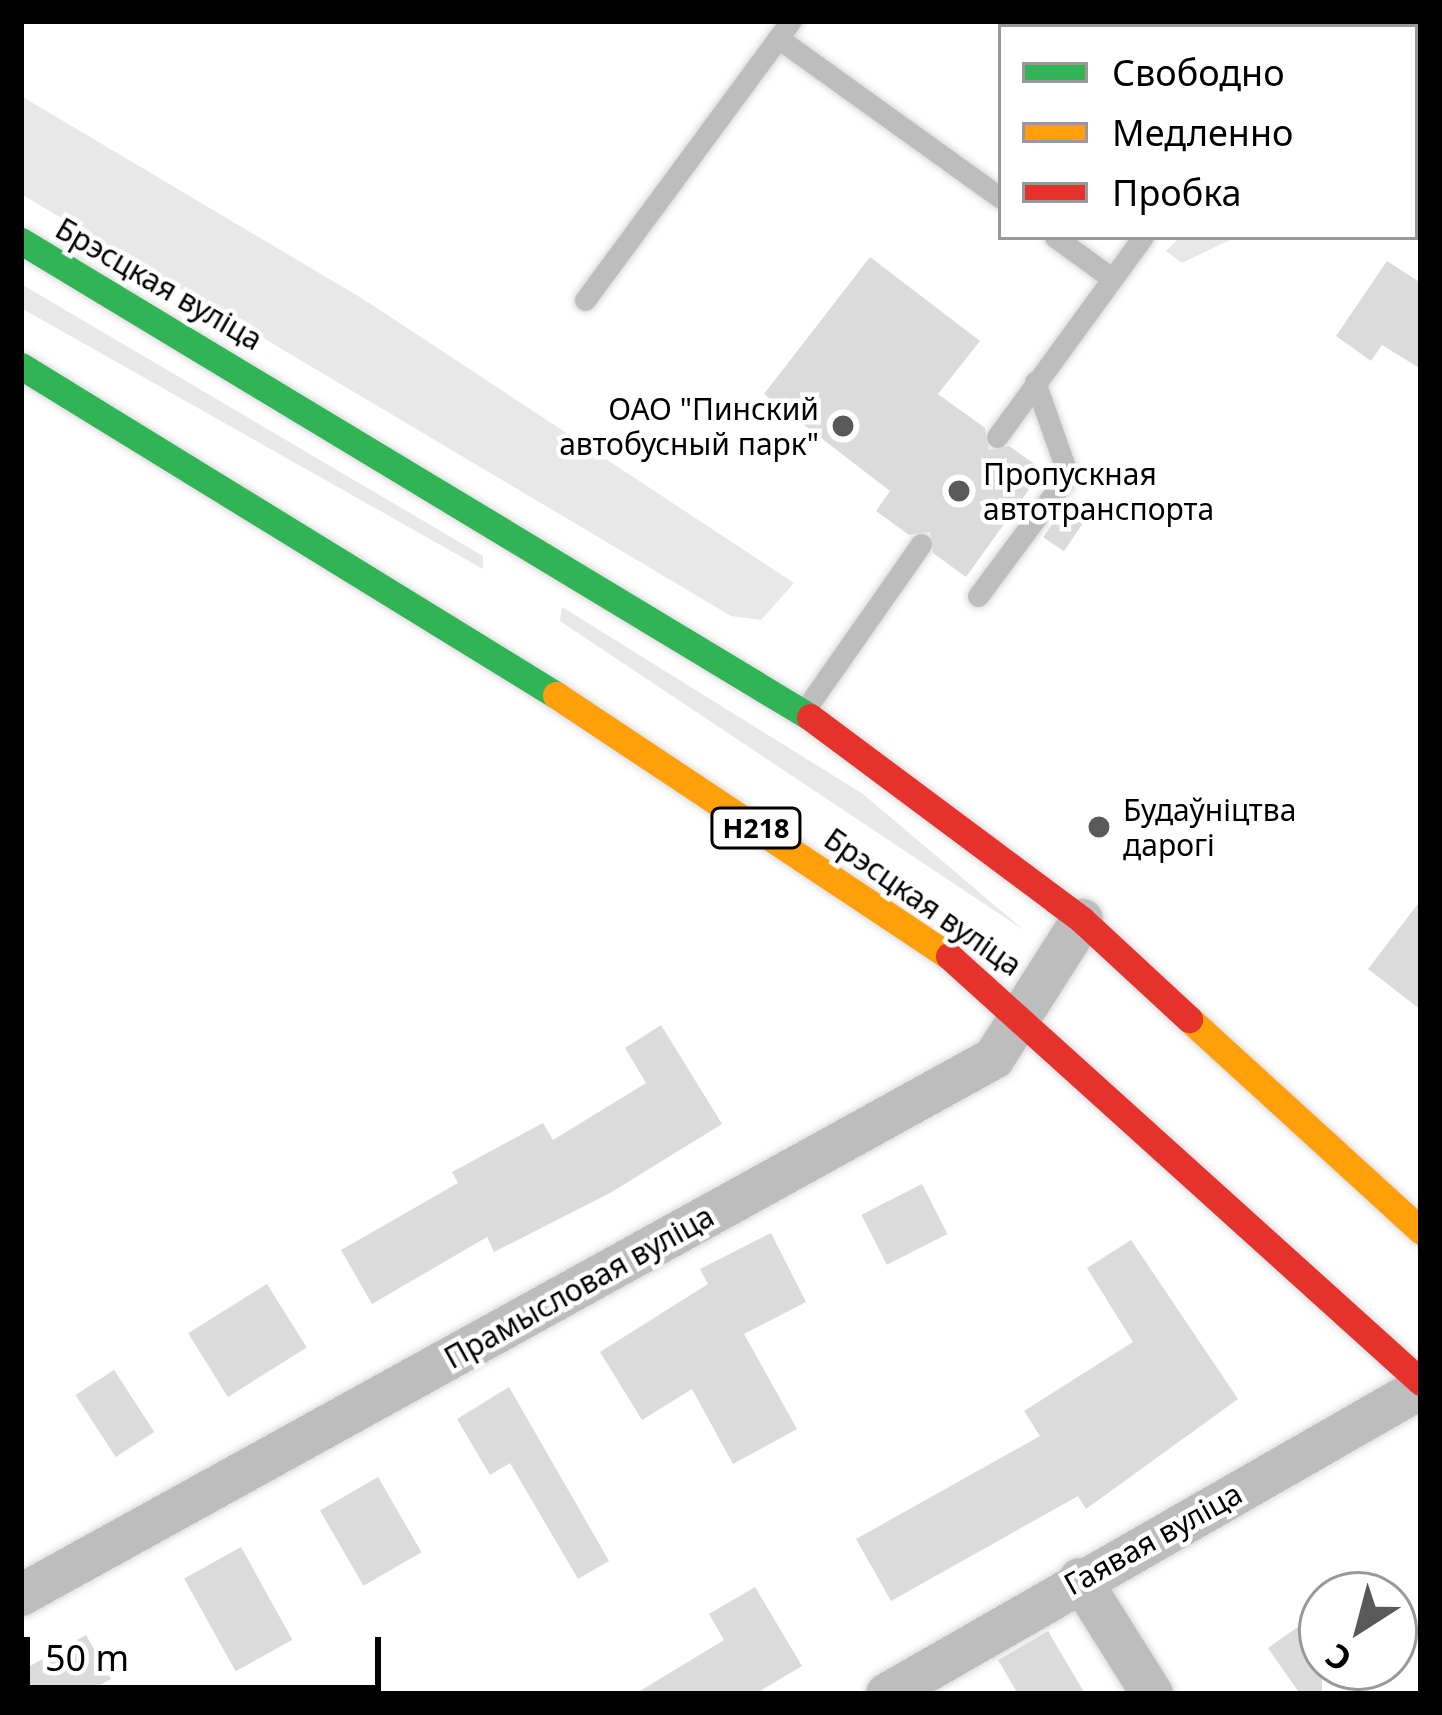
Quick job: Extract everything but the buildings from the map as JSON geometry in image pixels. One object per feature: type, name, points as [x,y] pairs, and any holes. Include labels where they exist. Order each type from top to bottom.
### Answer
[{"type":"main road","name":"Брэсцкая вуліца","points":[[21,241],[803,712],[1082,920],[1421,1231]]},
{"type":"main road","name":"Брэсцкая вуліца","points":[[21,365],[499,657],[1022,1012],[1421,1385]]},
{"type":"street","name":"Прамысловая вуліца","points":[[21,1595],[994,1058],[1082,920]]},
{"type":"street","name":"Гаявая вуліца","points":[[887,1694],[1421,1385]]},
{"type":"street","points":[[1080,1579],[1152,1694]]},
{"type":"lane","points":[[585,301],[785,30],[998,196]]},
{"type":"lane","points":[[1059,240],[1109,277]]},
{"type":"lane","points":[[997,437],[1109,277],[1140,240]]},
{"type":"lane","points":[[978,596],[1068,475],[1035,382]]},
{"type":"lane","points":[[803,712],[921,544]]},
{"type":"shaded area","points":[[21,96],[363,299],[794,583],[761,620],[731,616],[21,194]]},
{"type":"shaded area","points":[[1177,240],[1230,240],[1182,263],[1166,251]]},
{"type":"shaded area","points":[[21,284],[483,556],[483,569],[21,308]]},
{"type":"shaded area","points":[[562,607],[863,794],[1025,931],[560,621]]},
{"type":"traffic: fast","points":[[21,241],[810,717]]},
{"type":"traffic: fast","points":[[21,366],[556,695]]},
{"type":"traffic: slow","points":[[556,695],[949,956]]},
{"type":"traffic: slow","points":[[1189,1019],[1421,1231]]},
{"type":"traffic: jam","points":[[810,717],[1082,920],[1189,1019]]},
{"type":"traffic: jam","points":[[949,956],[1421,1382]]},
{"type":"place","name":"ОАО \"Пинский автобусный парк\"","points":[[843,426]]},
{"type":"place","name":"Пропускная автотранспорта","points":[[959,491]]},
{"type":"place","name":"Будаўніцтва дарогі","points":[[1099,827]]}]
